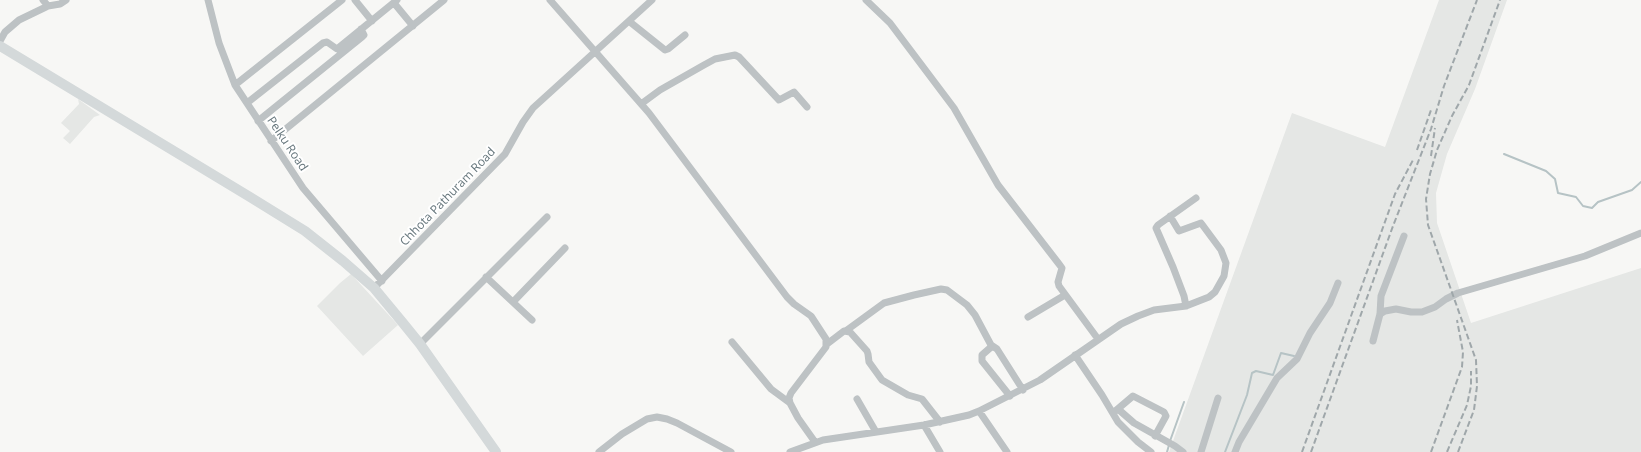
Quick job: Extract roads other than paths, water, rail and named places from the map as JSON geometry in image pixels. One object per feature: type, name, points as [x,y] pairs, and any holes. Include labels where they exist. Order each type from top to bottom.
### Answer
[{"type":"highway","points":[[0,46],[305,231],[343,261],[374,288],[420,344],[496,452]]},
{"type":"street","points":[[43,0],[48,6]]},
{"type":"street","points":[[0,41],[5,32],[19,20],[48,6],[60,4],[66,0]]},
{"type":"street","name":"Pelku Road","points":[[208,0],[219,43],[235,85],[303,188],[382,281]]},
{"type":"street","points":[[235,85],[342,0]]},
{"type":"street","points":[[355,0],[372,21]]},
{"type":"street","points":[[271,141],[444,0]]},
{"type":"street","points":[[550,0],[595,53],[642,104],[787,296],[815,321],[826,339],[827,344]]},
{"type":"street","name":"Chhota Pathuram Road","points":[[374,288],[505,154],[523,122],[534,108],[630,22],[652,0]]},
{"type":"street","points":[[866,0],[890,23],[954,108],[998,185],[1059,264],[1062,272],[1058,282],[1065,295],[1098,339]]},
{"type":"street","points":[[247,103],[323,43],[327,42],[337,49],[395,1],[412,26]]},
{"type":"street","points":[[630,22],[665,50],[685,35]]},
{"type":"street","points":[[258,121],[362,37],[364,35],[361,29]]},
{"type":"street","points":[[642,104],[660,90],[704,64],[735,54],[776,98],[779,100],[794,92],[807,107]]},
{"type":"street","points":[[1186,306],[1184,296],[1173,267],[1156,228],[1196,198]]},
{"type":"street","points":[[791,452],[815,442],[924,425],[969,415],[1023,390],[1040,380],[1121,324],[1154,310],[1186,306],[1208,297],[1215,292],[1224,276],[1226,263],[1221,250],[1201,223],[1179,231],[1170,216]]},
{"type":"street","points":[[420,344],[547,217]]},
{"type":"street","points":[[1380,314],[1385,311],[1396,309],[1411,312],[1422,312],[1435,307],[1458,293],[1585,256],[1641,233]]},
{"type":"street","points":[[1373,341],[1380,314],[1381,296],[1404,236]]},
{"type":"street","points":[[513,302],[564,248]]},
{"type":"street","points":[[486,277],[532,320]]},
{"type":"street","points":[[1235,452],[1239,442],[1277,378],[1297,360],[1310,333],[1330,302],[1338,283]]},
{"type":"street","points":[[790,403],[791,393],[827,344],[844,331],[884,303],[914,295],[945,290],[950,291],[971,309],[991,345],[998,349],[1023,390]]},
{"type":"street","points":[[1028,317],[1065,295]]},
{"type":"street","points":[[847,330],[867,351],[869,362],[882,380],[908,395],[922,399],[940,422]]},
{"type":"street","points":[[732,342],[771,389],[790,403],[798,418],[815,442]]},
{"type":"street","points":[[991,345],[990,348],[982,355],[982,361],[1010,396]]},
{"type":"street","points":[[1075,356],[1116,411],[1183,452]]},
{"type":"street","points":[[1116,411],[1134,396],[1164,412],[1166,416],[1155,436]]},
{"type":"street","points":[[857,398],[876,432]]},
{"type":"street","points":[[1201,452],[1218,398]]},
{"type":"street","points":[[979,411],[1007,452]]},
{"type":"street","points":[[1116,411],[1118,422],[1138,442],[1151,452]]},
{"type":"street","points":[[599,452],[622,434],[647,419],[657,417],[677,423],[731,452]]},
{"type":"street","points":[[924,425],[940,452]]},
{"type":"waterway","points":[[1504,154],[1546,171],[1555,179],[1558,193],[1576,197],[1583,206],[1592,208],[1598,202],[1632,190],[1641,182]]},
{"type":"waterway","points":[[1225,452],[1247,395],[1252,373],[1256,371],[1273,375],[1281,353],[1294,356]]},
{"type":"waterway","points":[[1170,441],[1184,402]]},
{"type":"waterway","points":[[1167,452],[1169,445]]},
{"type":"railway","points":[[1311,452],[1393,226],[1431,129],[1444,86],[1477,0]]},
{"type":"railway","points":[[1458,452],[1474,410],[1477,386],[1476,360],[1428,225],[1426,199],[1430,174],[1437,150],[1452,116],[1469,85],[1500,0]]},
{"type":"railway","points":[[1417,150],[1431,110]]},
{"type":"railway","points":[[1431,156],[1435,128]]},
{"type":"railway","points":[[1302,452],[1395,194],[1413,160]]},
{"type":"railway","points":[[1431,452],[1462,367],[1463,352],[1457,320]]},
{"type":"railway","points":[[1447,452],[1467,405],[1471,386],[1471,371]]}]
